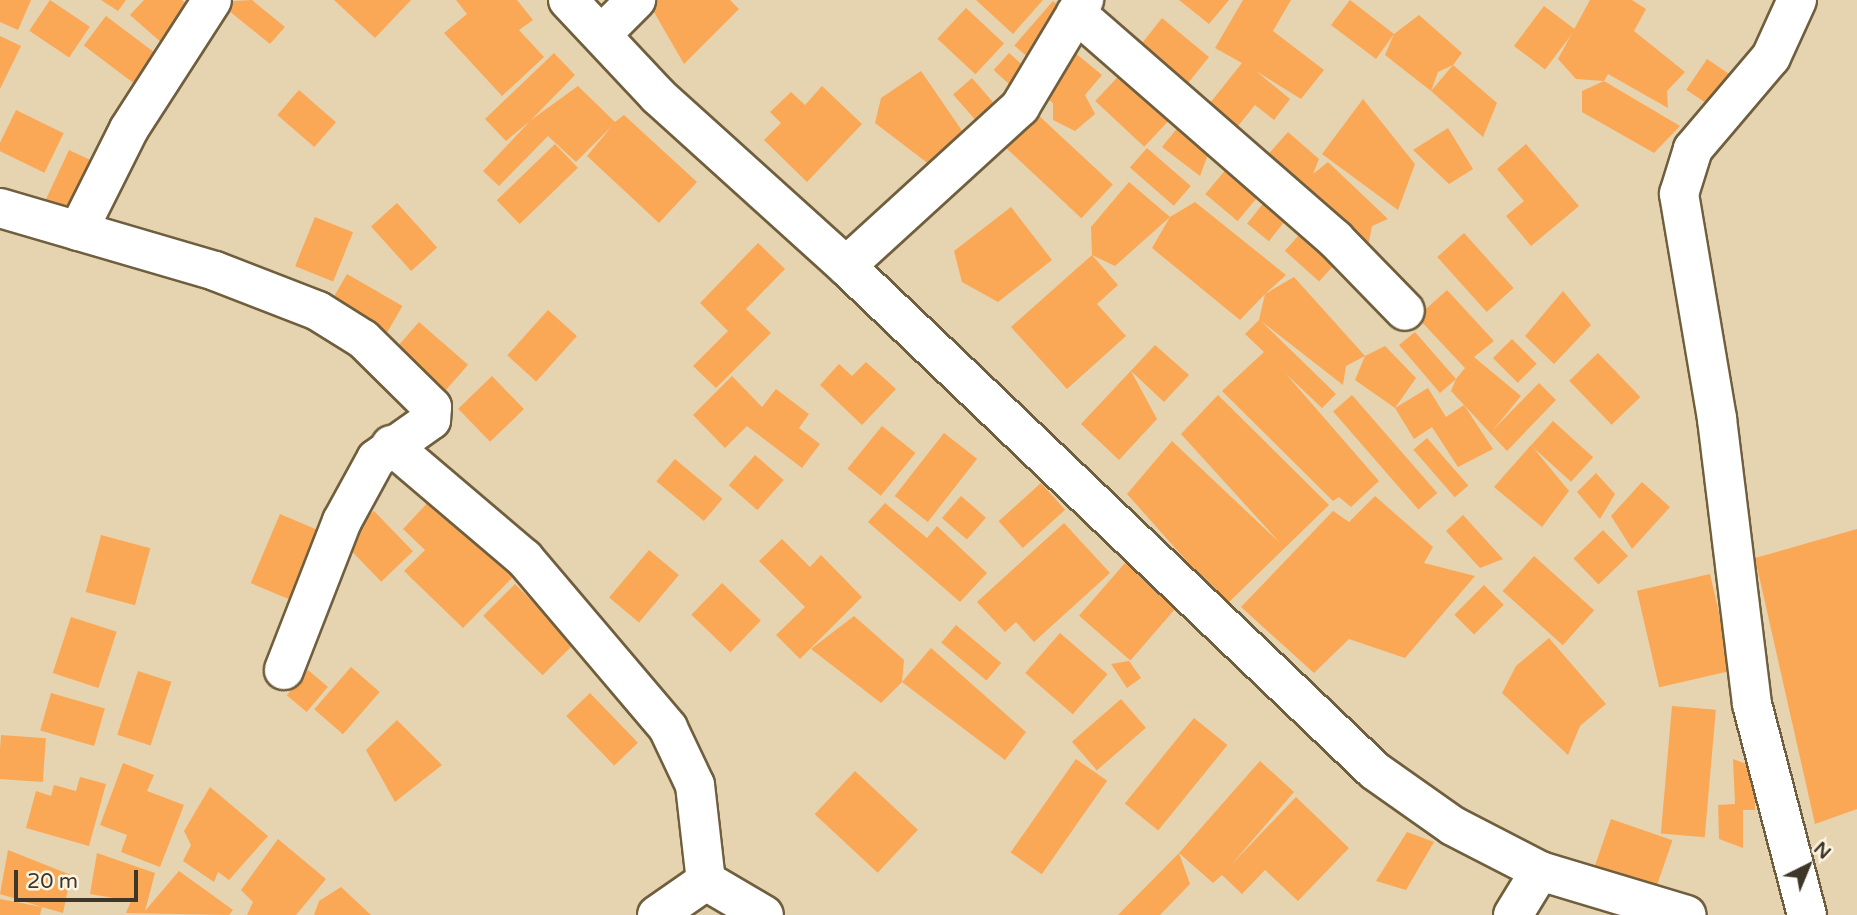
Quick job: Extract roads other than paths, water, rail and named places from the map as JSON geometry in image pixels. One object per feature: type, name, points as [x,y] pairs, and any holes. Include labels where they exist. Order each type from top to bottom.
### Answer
[{"type":"street","points":[[78,231],[129,129],[212,0]]},
{"type":"street","points":[[568,0],[604,33],[658,96],[846,266],[1375,771],[1452,826],[1540,871],[1687,915]]},
{"type":"street","points":[[604,33],[636,0]]},
{"type":"street","points":[[1797,0],[1771,57],[1693,149],[1679,194],[1717,419],[1752,704],[1807,915]]},
{"type":"street","points":[[846,266],[1020,107],[1080,6],[1335,239],[1405,310]]},
{"type":"street","points":[[0,208],[215,271],[346,327],[432,407],[431,420],[391,445],[376,459],[342,520],[284,670]]},
{"type":"street","points":[[391,445],[524,558],[668,728],[695,785],[706,881]]},
{"type":"street","points":[[1513,915],[1540,871]]},
{"type":"street","points":[[657,915],[706,881]]},
{"type":"street","points":[[706,881],[764,915]]}]
